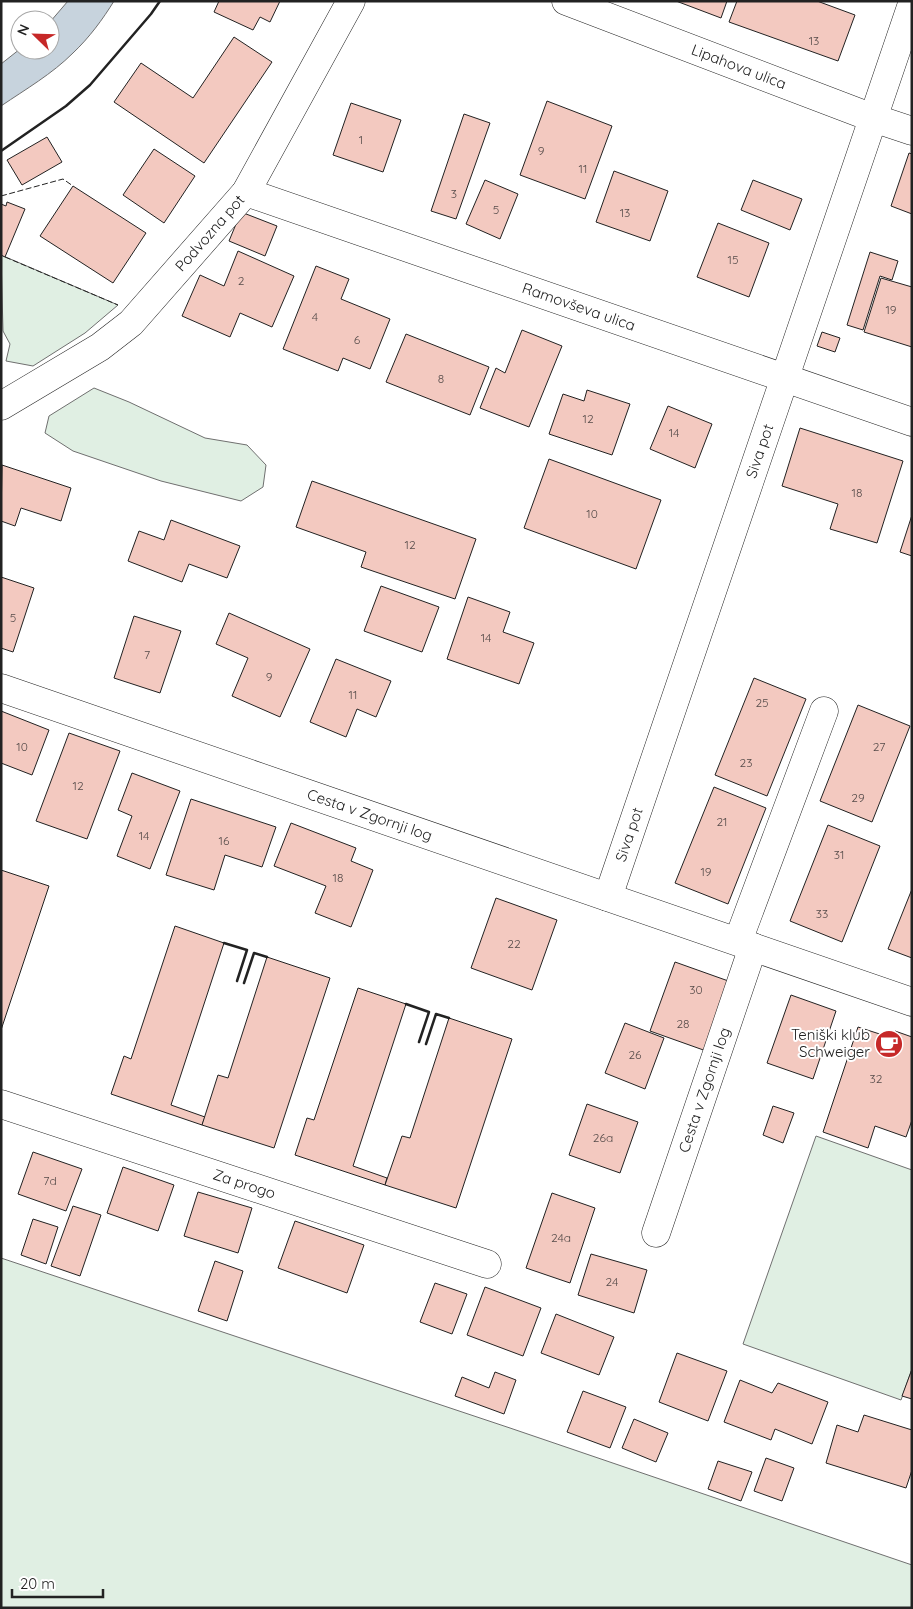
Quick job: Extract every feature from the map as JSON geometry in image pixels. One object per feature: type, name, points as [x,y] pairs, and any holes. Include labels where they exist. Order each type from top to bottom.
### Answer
[{"type":"street","name":"Podvozna pot","points":[[1,406],[100,347],[131,323],[246,192],[351,1]]},
{"type":"street","name":"Lipahova ulica","points":[[566,1],[873,118],[912,131]]},
{"type":"street","name":"Siva pot","points":[[608,897],[912,4]]},
{"type":"street","name":"Ramovševa ulica","points":[[246,192],[912,422]]},
{"type":"street","name":"Cesta v Zgornji log","points":[[1,688],[912,1002]]},
{"type":"street","name":"Cesta v Zgornji log","points":[[656,1233],[746,944],[824,711]]},
{"type":"street","name":"Za progo","points":[[1,1104],[487,1264]]},
{"type":"green space","points":[[1,255],[118,305],[85,333],[33,366],[6,361],[10,344],[3,331]]},
{"type":"green space","points":[[94,388],[129,402],[205,438],[247,445],[266,465],[263,487],[241,501],[161,481],[73,451],[45,433],[49,416]]},
{"type":"green space","points":[[816,1136],[912,1170],[912,1369],[901,1400],[743,1344]]},
{"type":"green space","points":[[1,1258],[912,1565],[912,1608],[1,1608]]},
{"type":"shaded area","points":[[68,1],[114,1],[90,35],[65,61],[1,106],[1,64],[10,57],[10,60],[60,60],[60,10]]},
{"type":"building","points":[[219,1],[280,1],[270,22],[260,17],[253,30],[214,12]]},
{"type":"building","points":[[676,1],[727,1],[721,18]]},
{"type":"building","points":[[737,1],[817,1],[855,15],[838,61],[729,22]]},
{"type":"building","points":[[234,37],[272,62],[204,163],[114,102],[141,63],[193,98]]},
{"type":"building","points":[[547,101],[612,126],[585,199],[520,175]]},
{"type":"building","points":[[351,103],[401,120],[383,172],[333,155]]},
{"type":"building","points":[[464,114],[490,123],[456,219],[431,211]]},
{"type":"building","points":[[47,137],[62,162],[22,185],[7,160]]},
{"type":"building","points":[[154,149],[195,176],[164,223],[123,195]]},
{"type":"building","points":[[909,153],[912,154],[912,214],[891,206]]},
{"type":"building","points":[[614,171],[668,191],[650,241],[596,222]]},
{"type":"building","points":[[485,180],[518,194],[500,239],[466,224]]},
{"type":"building","points":[[753,180],[802,199],[790,230],[741,210]]},
{"type":"building","points":[[73,186],[146,233],[113,283],[40,236]]},
{"type":"building","points":[[7,202],[25,209],[5,257],[1,255],[1,204],[6,206]]},
{"type":"building","points":[[241,212],[277,226],[265,256],[229,241]]},
{"type":"building","points":[[718,223],[769,243],[749,297],[697,277]]},
{"type":"building","points":[[238,251],[294,276],[272,327],[240,313],[230,337],[182,316],[200,275],[224,286]]},
{"type":"building","points":[[870,252],[898,261],[892,280],[880,276],[863,330],[847,325]]},
{"type":"building","points":[[316,266],[349,279],[341,299],[390,319],[370,369],[343,358],[338,371],[283,349]]},
{"type":"building","points":[[881,278],[912,287],[912,347],[864,332]]},
{"type":"building","points":[[522,330],[562,346],[529,427],[480,408],[496,368],[505,373]]},
{"type":"building","points":[[822,332],[840,338],[835,352],[817,346]]},
{"type":"building","points":[[406,334],[489,367],[470,415],[386,382]]},
{"type":"building","points":[[587,390],[630,404],[612,455],[549,434],[563,394],[584,401]]},
{"type":"building","points":[[668,406],[712,424],[695,468],[650,449]]},
{"type":"building","points":[[800,428],[903,461],[877,543],[830,529],[838,504],[782,486]]},
{"type":"building","points":[[549,459],[661,500],[636,569],[524,528]]},
{"type":"building","points":[[2,465],[71,488],[61,521],[21,508],[15,526],[1,521]]},
{"type":"building","points":[[312,481],[476,539],[455,599],[361,567],[366,552],[296,527]]},
{"type":"building","points":[[912,515],[912,556],[900,552]]},
{"type":"building","points":[[171,520],[240,546],[227,578],[189,564],[182,582],[128,561],[139,531],[164,540]]},
{"type":"building","points":[[1,577],[34,588],[13,652],[1,648]]},
{"type":"building","points":[[381,586],[439,607],[422,652],[364,631]]},
{"type":"building","points":[[468,597],[510,612],[503,632],[534,643],[519,684],[447,659]]},
{"type":"building","points":[[229,613],[310,649],[280,717],[232,696],[248,658],[216,644]]},
{"type":"building","points":[[134,616],[181,631],[160,693],[114,678]]},
{"type":"building","points":[[336,659],[391,681],[376,717],[357,709],[346,737],[310,722]]},
{"type":"building","points":[[754,678],[806,699],[767,796],[715,775]]},
{"type":"building","points":[[858,705],[910,726],[872,822],[820,801]]},
{"type":"building","points":[[1,711],[49,730],[32,775],[1,763]]},
{"type":"building","points":[[69,733],[120,751],[87,839],[36,821]]},
{"type":"building","points":[[132,773],[180,791],[150,869],[117,856],[132,816],[118,810]]},
{"type":"building","points":[[714,787],[766,808],[728,904],[675,883]]},
{"type":"building","points":[[191,799],[276,827],[262,867],[225,855],[214,890],[166,875]]},
{"type":"building","points":[[291,823],[356,848],[351,861],[373,870],[351,927],[315,913],[326,886],[274,866]]},
{"type":"building","points":[[828,825],[880,846],[842,942],[790,921]]},
{"type":"building","points":[[1,870],[49,886],[1,1030]]},
{"type":"building","points":[[912,889],[912,958],[888,949]]},
{"type":"building","points":[[496,898],[557,920],[532,990],[471,968]]},
{"type":"building","points":[[175,926],[224,943],[171,1105],[205,1117],[202,1125],[111,1094],[124,1056],[131,1059]]},
{"type":"building","points":[[267,957],[330,978],[274,1148],[202,1125],[218,1075],[228,1078]]},
{"type":"building","points":[[675,962],[734,983],[709,1052],[650,1031]]},
{"type":"building","points":[[358,988],[406,1004],[353,1166],[387,1178],[385,1185],[295,1155],[307,1118],[314,1120]]},
{"type":"building","points":[[791,995],[836,1011],[813,1079],[767,1063]]},
{"type":"building","points":[[449,1018],[512,1039],[456,1208],[385,1185],[402,1136],[410,1138]]},
{"type":"building","points":[[625,1023],[664,1038],[645,1089],[605,1073]]},
{"type":"building","points":[[858,1027],[892,1038],[895,1031],[912,1037],[912,1120],[906,1137],[875,1126],[868,1148],[823,1132]]},
{"type":"building","points":[[587,1104],[638,1122],[620,1173],[569,1155]]},
{"type":"building","points":[[773,1106],[794,1113],[783,1143],[763,1135]]},
{"type":"building","points":[[33,1152],[82,1169],[66,1211],[18,1194]]},
{"type":"building","points":[[123,1167],[174,1185],[158,1231],[107,1213]]},
{"type":"building","points":[[198,1192],[252,1208],[238,1253],[184,1236]]},
{"type":"building","points":[[552,1193],[595,1208],[570,1283],[526,1268]]},
{"type":"building","points":[[73,1206],[101,1215],[80,1276],[51,1266]]},
{"type":"building","points":[[33,1219],[58,1227],[46,1264],[21,1255]]},
{"type":"building","points":[[295,1221],[364,1245],[347,1293],[278,1268]]},
{"type":"building","points":[[591,1254],[647,1270],[634,1313],[578,1295]]},
{"type":"building","points":[[215,1261],[243,1271],[227,1321],[198,1311]]},
{"type":"building","points":[[435,1283],[467,1294],[452,1334],[420,1322]]},
{"type":"building","points":[[485,1287],[541,1308],[523,1356],[467,1335]]},
{"type":"building","points":[[556,1314],[614,1337],[599,1375],[541,1353]]},
{"type":"building","points":[[677,1353],[727,1371],[708,1421],[659,1402]]},
{"type":"building","points":[[912,1369],[912,1399],[902,1396]]},
{"type":"building","points":[[495,1372],[516,1380],[504,1414],[455,1396],[462,1377],[489,1388]]},
{"type":"building","points":[[740,1380],[772,1393],[778,1383],[828,1402],[812,1444],[775,1429],[771,1440],[724,1422]]},
{"type":"building","points":[[583,1391],[626,1407],[610,1448],[567,1432]]},
{"type":"building","points":[[864,1415],[912,1430],[912,1470],[906,1488],[826,1463],[837,1425],[858,1432]]},
{"type":"building","points":[[634,1419],[668,1433],[656,1462],[622,1448]]},
{"type":"building","points":[[766,1458],[794,1468],[782,1501],[754,1491]]},
{"type":"building","points":[[718,1461],[752,1472],[741,1501],[708,1489]]},
{"type":"fence","points":[[1,196],[63,179],[73,186]]},
{"type":"fence","points":[[5,257],[118,305]]},
{"type":"wall","points":[[1,151],[66,106],[90,85],[160,1]]},
{"type":"wall","points":[[224,943],[247,950],[237,981]]},
{"type":"wall","points":[[244,983],[254,953],[267,957]]},
{"type":"wall","points":[[406,1004],[429,1012],[419,1042]]},
{"type":"wall","points":[[426,1044],[436,1014],[449,1018]]},
{"type":"place","name":"Teniški klub Schweiger","points":[[889,1044]]}]
